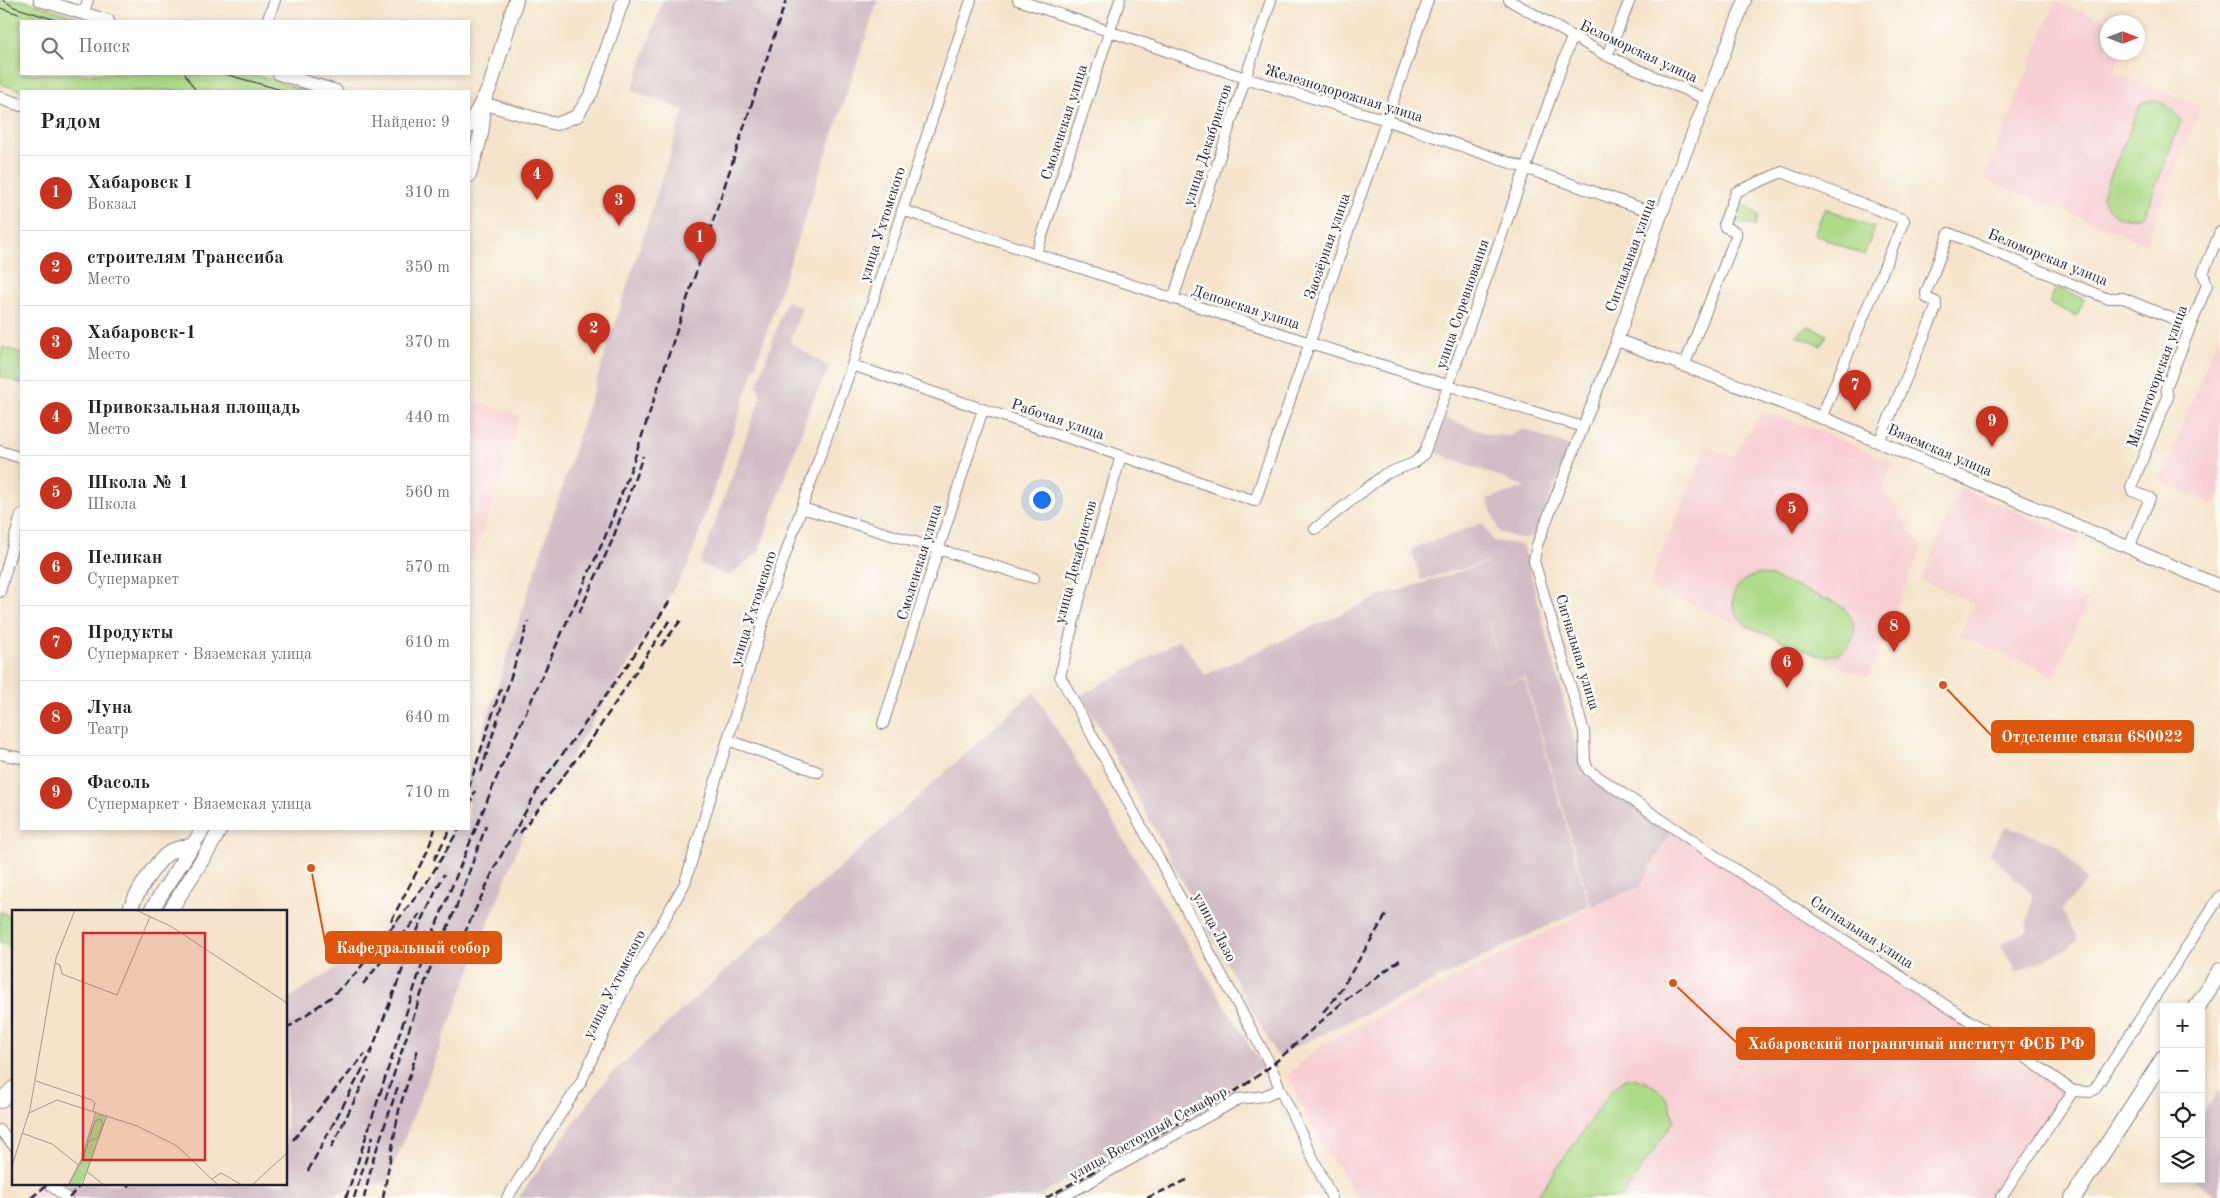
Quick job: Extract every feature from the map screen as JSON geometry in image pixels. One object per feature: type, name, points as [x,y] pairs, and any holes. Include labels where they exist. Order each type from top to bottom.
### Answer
[{"type":"highway","points":[[2200,1003],[2220,972]]},
{"type":"highway","points":[[2073,1198],[2160,1064]]},
{"type":"main road","points":[[470,124],[490,87],[516,0]]},
{"type":"main road","points":[[470,168],[475,134],[484,114],[482,103]]},
{"type":"main road","points":[[151,910],[202,830]]},
{"type":"main road","points":[[170,910],[219,830]]},
{"type":"main road","points":[[130,910],[147,880],[166,854],[177,848],[194,845]]},
{"type":"main road","points":[[0,1103],[12,1090]]},
{"type":"street","points":[[40,0],[105,20]]},
{"type":"street","points":[[84,14],[88,0]]},
{"type":"street","points":[[267,20],[275,0]]},
{"type":"street","points":[[482,103],[556,124],[577,116],[592,92],[623,0]]},
{"type":"street","name":"улица Ухтомского","points":[[507,1198],[581,1082],[622,994],[685,883],[772,592],[852,365],[971,0]]},
{"type":"street","name":"Железнодорожная улица","points":[[1018,0],[1245,78],[1386,120],[1661,215]]},
{"type":"street","name":"Смоленская улица","points":[[1036,254],[1120,0]]},
{"type":"street","name":"улица Декабристов","points":[[1173,299],[1272,0]]},
{"type":"street","name":"Заозёрная улица","points":[[1255,501],[1428,0]]},
{"type":"street","name":"Беломорская улица","points":[[1509,0],[1607,56],[1706,99]]},
{"type":"street","points":[[1607,56],[1630,0]]},
{"type":"street","name":"Сигнальная улица","points":[[1745,0],[1661,215],[1617,340],[1537,545],[1534,561],[1584,732],[1584,761],[1588,770],[1733,868],[2020,1054],[2073,1092]]},
{"type":"street","name":"улица Соревнования","points":[[1315,529],[1385,474],[1414,463],[1424,454],[1572,37]]},
{"type":"street","points":[[282,75],[333,90]]},
{"type":"street","points":[[0,98],[20,104]]},
{"type":"street","points":[[1684,366],[1736,236],[1736,232],[1726,227],[1724,223],[1736,192],[1782,172],[1904,220],[1821,418]]},
{"type":"street","name":"Деповская улица","points":[[902,210],[1310,344],[1583,427]]},
{"type":"street","name":"Магнитогорская улица","points":[[2128,547],[2150,498],[2132,491],[2131,487],[2168,397],[2166,388],[2207,285],[2203,273],[2220,232]]},
{"type":"street","name":"Беломорская улица","points":[[1879,442],[1936,308],[1936,302],[1927,298],[1926,293],[1949,233],[2106,298],[2124,298],[2191,326]]},
{"type":"street","name":"Вяземская улица","points":[[1617,340],[1821,418],[2220,586]]},
{"type":"street","name":"Рабочая улица","points":[[852,365],[1255,501]]},
{"type":"street","name":"Смоленская улица","points":[[883,724],[983,409]]},
{"type":"street","points":[[0,451],[20,458]]},
{"type":"street","name":"улица Декабристов","points":[[1060,676],[1081,593],[1120,456]]},
{"type":"street","points":[[802,508],[1034,578]]},
{"type":"street","points":[[0,592],[20,519]]},
{"type":"street","name":"улица Лазо","points":[[1060,676],[1271,1066],[1332,1198]]},
{"type":"street","points":[[728,740],[818,772]]},
{"type":"street","points":[[0,754],[20,758]]},
{"type":"street","points":[[2001,1198],[2073,1092],[2085,1093],[2094,1090],[2220,896]]},
{"type":"street","name":"улица Восточный Семафор","points":[[1061,1198],[1239,1099],[1264,1096],[1280,1089]]},
{"type":"street","points":[[0,1103],[12,1097]]},
{"type":"street","points":[[0,1130],[12,1144]]},
{"type":"street","points":[[52,1186],[67,1198]]},
{"type":"shaded area","points":[[663,0],[878,0],[688,566],[522,837],[388,1181],[310,1198],[75,1198],[65,1186],[288,1186],[288,999],[350,959],[434,884],[452,830],[470,830],[470,772],[684,110],[632,91]]},
{"type":"shaded area","points":[[2055,1],[2100,18],[2100,60],[2118,60],[2114,72],[2201,107],[2146,244],[1984,179]]},
{"type":"shaded area","points":[[786,301],[802,307],[790,342],[829,367],[812,402],[759,551],[729,576],[700,564],[761,396],[757,386]]},
{"type":"shaded area","points":[[2220,331],[2220,490],[2215,504],[2160,482]]},
{"type":"shaded area","points":[[470,399],[520,416],[475,555],[470,553]]},
{"type":"shaded area","points":[[1761,412],[1820,430],[1892,463],[1883,488],[1922,547],[1868,678],[1648,587],[1706,446],[1733,457]]},
{"type":"shaded area","points":[[1445,418],[1488,434],[1509,436],[1523,429],[1571,447],[1534,535],[1522,539],[1499,532],[1487,499],[1526,487],[1431,451]]},
{"type":"shaded area","points":[[1960,488],[2078,538],[2058,587],[2088,600],[2055,676],[1960,636],[1974,603],[1986,608],[1921,580]]},
{"type":"shaded area","points":[[1483,523],[1493,541],[1523,545],[1582,771],[1672,830],[1640,887],[1591,907],[1525,677],[1504,682],[1490,624],[1498,621],[1489,623],[1504,683],[1524,678],[1589,906],[1277,1056],[1082,695],[1180,640],[1205,675],[1378,597],[1487,563],[1501,621],[1487,562],[1421,580],[1411,549]]},
{"type":"shaded area","points":[[1034,692],[1263,1068],[1035,1198],[518,1198],[609,1076]]},
{"type":"shaded area","points":[[2006,826],[2056,844],[2088,880],[2061,910],[2078,939],[2068,949],[2017,972],[2000,944],[2027,931],[2032,894],[1989,853]]},
{"type":"shaded area","points":[[1672,831],[2065,1093],[1995,1198],[1357,1198],[1336,1164],[1326,1153],[1287,1076],[1316,1048],[1573,919],[1572,916],[1641,887]]},
{"type":"shaded area","points":[[2220,1087],[2220,1198],[2199,1183],[2205,1183],[2205,1111]]},
{"type":"shaded area","points":[[32,1186],[41,1186],[56,1198],[22,1198]]},
{"type":"green space","points":[[0,0],[22,0],[86,20],[20,20],[20,75],[255,75],[304,90],[20,90],[0,84]]},
{"type":"green space","points":[[2153,100],[2170,108],[2181,121],[2145,214],[2131,218],[2119,217],[2109,209],[2102,196],[2141,103]]},
{"type":"green space","points":[[1740,203],[1759,215],[1755,226],[1733,221]]},
{"type":"green space","points":[[1825,208],[1875,228],[1864,255],[1814,234]]},
{"type":"green space","points":[[2056,287],[2084,299],[2077,316],[2049,303]]},
{"type":"green space","points":[[1809,326],[1827,335],[1821,346],[1796,335]]},
{"type":"green space","points":[[3,347],[20,353],[20,384],[0,376],[0,357]]},
{"type":"green space","points":[[1760,574],[1770,576],[1838,604],[1847,612],[1852,621],[1854,631],[1852,640],[1847,647],[1840,653],[1829,656],[1817,655],[1749,627],[1735,612],[1733,596],[1742,582]]},
{"type":"green space","points":[[0,911],[12,917],[12,946],[11,948],[0,942]]},
{"type":"green space","points":[[1629,1077],[1654,1086],[1660,1091],[1669,1103],[1674,1121],[1621,1198],[1536,1198],[1613,1088]]},
{"type":"tram line","points":[[3,0],[14,7],[56,20]]},
{"type":"tram line","points":[[0,8],[19,14]]},
{"type":"tram line","points":[[186,75],[195,90]]},
{"type":"tram line","points":[[229,75],[281,90]]},
{"type":"railway","points":[[346,1198],[430,940],[496,779],[605,537],[632,466],[786,0]]},
{"type":"railway","points":[[579,613],[612,541],[643,456]]},
{"type":"railway","points":[[454,956],[496,865],[542,782],[627,666],[671,599]]},
{"type":"railway","points":[[520,833],[593,737],[671,618]]},
{"type":"railway","points":[[661,646],[681,620]]},
{"type":"railway","points":[[481,772],[528,622]]},
{"type":"railway","points":[[470,784],[502,685]]},
{"type":"railway","points":[[470,804],[475,791]]},
{"type":"railway","points":[[385,1100],[427,977],[457,905],[486,826]]},
{"type":"railway","points":[[391,921],[427,852],[435,830]]},
{"type":"railway","points":[[434,860],[449,830]]},
{"type":"railway","points":[[288,1028],[331,997],[356,973],[426,884],[458,830]]},
{"type":"railway","points":[[308,1171],[369,1057],[418,929],[444,874]]},
{"type":"railway","points":[[363,984],[420,914]]},
{"type":"railway","points":[[1323,1012],[1337,996],[1386,915]]},
{"type":"railway","points":[[1046,1198],[1242,1087],[1271,1066],[1344,1001],[1400,960]]},
{"type":"railway","points":[[383,1198],[399,1110],[418,1049]]},
{"type":"railway","points":[[293,1140],[365,1054]]},
{"type":"railway","points":[[331,1148],[369,1071]]},
{"type":"railway","points":[[364,1198],[373,1160],[399,1083]]},
{"type":"railway","points":[[354,1198],[373,1136]]},
{"type":"railway","points":[[1147,1198],[1189,1179]]},
{"type":"railway","points":[[31,1198],[46,1186]]},
{"type":"railway","points":[[69,1198],[79,1186]]},
{"type":"place","name":"Привокзальная площадь","points":[[537,200]]},
{"type":"place","name":"Хабаровск-1","points":[[619,226]]},
{"type":"place","name":"Хабаровск I","points":[[700,263]]},
{"type":"place","name":"строителям Транссиба","points":[[594,354]]},
{"type":"place","name":"Продукты","points":[[1855,411]]},
{"type":"place","name":"Фасоль","points":[[1992,447]]},
{"type":"place","name":"Школа № 1","points":[[1792,534]]},
{"type":"place","name":"Луна","points":[[1894,652]]},
{"type":"place","name":"Отделение связи 680022","points":[[1943,685]]},
{"type":"place","name":"Пеликан","points":[[1787,688]]},
{"type":"place","name":"Кафедральный собор","points":[[311,868]]},
{"type":"place","name":"Хабаровский пограничный институт ФСБ РФ","points":[[1673,983]]}]
